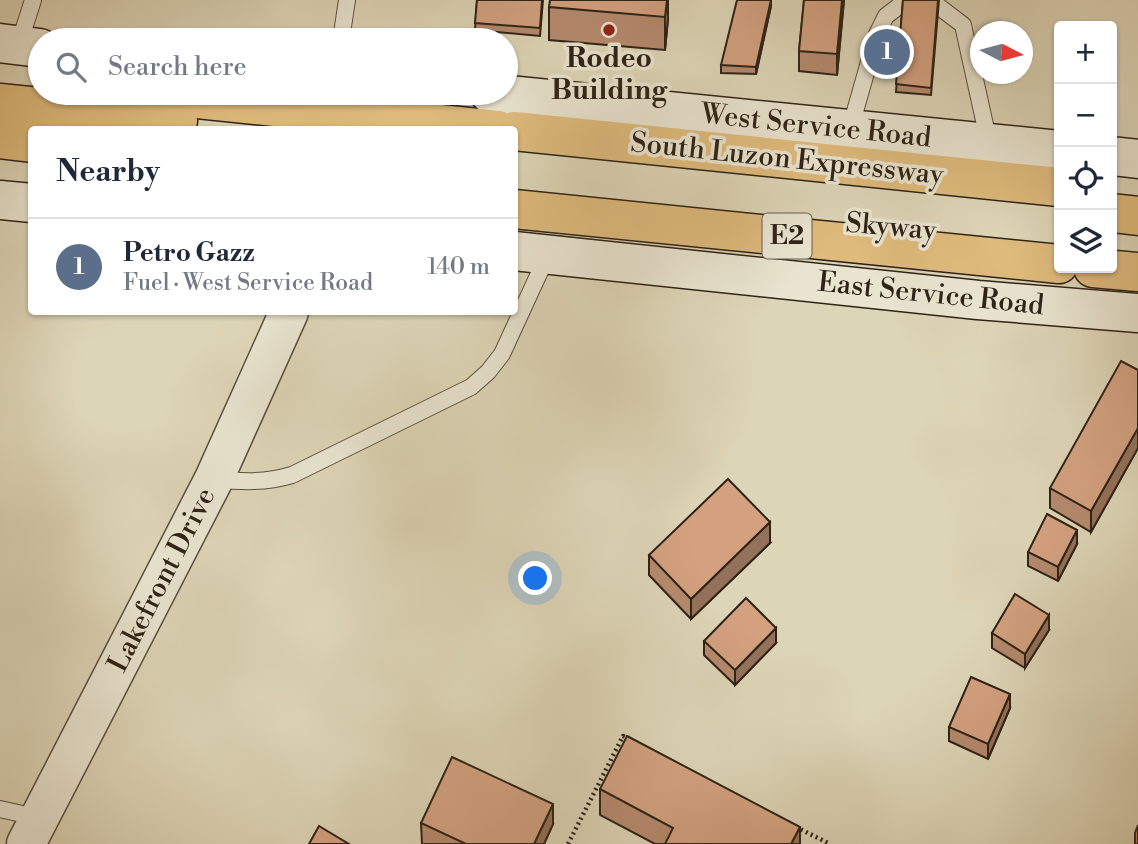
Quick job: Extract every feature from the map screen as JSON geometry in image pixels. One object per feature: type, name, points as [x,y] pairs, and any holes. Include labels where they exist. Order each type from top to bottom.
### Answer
[{"type":"highway","points":[[0,79],[28,82]]},
{"type":"highway","points":[[0,103],[219,126]]},
{"type":"highway","points":[[255,105],[459,126]]},
{"type":"highway","name":"South Luzon Expressway","points":[[518,131],[1054,186]]},
{"type":"highway","points":[[0,139],[28,142]]},
{"type":"highway","name":"Skyway","points":[[518,155],[1054,208]]},
{"type":"highway","points":[[0,157],[28,160]]},
{"type":"highway","name":"Skyway","points":[[518,191],[1054,244]]},
{"type":"highway","points":[[1117,193],[1138,195]]},
{"type":"highway","name":"E2","points":[[518,209],[1054,263]]},
{"type":"highway","points":[[1117,214],[1138,216]]},
{"type":"highway","points":[[1117,250],[1138,252]]},
{"type":"highway","points":[[1117,270],[1138,272]]},
{"type":"main road","name":"West Service Road","points":[[518,96],[1054,150]]},
{"type":"main road","points":[[1117,157],[1138,159]]},
{"type":"main road","points":[[0,200],[28,203]]},
{"type":"main road","name":"East Service Road","points":[[531,253],[978,300],[1138,313]]},
{"type":"main road","name":"Lakefront Drive","points":[[33,831],[214,479],[288,315]]},
{"type":"lane","points":[[20,46],[33,0]]},
{"type":"lane","points":[[343,28],[347,0]]},
{"type":"lane","points":[[850,129],[877,34],[886,16],[903,3]]},
{"type":"lane","points":[[938,6],[963,25],[989,143]]},
{"type":"lane","points":[[518,298],[531,253]]},
{"type":"lane","points":[[214,479],[248,483],[277,480],[292,475],[471,387],[488,372],[502,354],[513,315]]},
{"type":"lane","points":[[0,809],[33,831]]},
{"type":"path","points":[[568,844],[623,736],[635,742]]},
{"type":"path","points":[[793,825],[830,844]]},
{"type":"building","points":[[477,0],[542,0],[540,28],[475,23]]},
{"type":"building","points":[[550,0],[667,0],[665,17],[549,7]]},
{"type":"building","points":[[737,0],[771,0],[756,67],[721,65]]},
{"type":"building","points":[[804,0],[842,0],[837,54],[799,51]]},
{"type":"building","points":[[903,0],[938,0],[931,88],[896,84]]},
{"type":"building","points":[[1121,361],[1138,370],[1138,428],[1091,511],[1050,488]]},
{"type":"building","points":[[728,479],[770,522],[691,599],[649,555]]},
{"type":"building","points":[[1047,514],[1077,530],[1058,567],[1028,552]]},
{"type":"building","points":[[1015,594],[1049,615],[1025,654],[992,633]]},
{"type":"building","points":[[746,598],[776,628],[735,670],[704,641]]},
{"type":"building","points":[[971,677],[1010,694],[988,744],[949,727]]},
{"type":"building","points":[[627,736],[800,827],[791,844],[665,844],[673,828],[600,789]]},
{"type":"building","points":[[452,757],[553,804],[534,844],[466,844],[421,823]]},
{"type":"building","points":[[319,826],[349,844],[309,844]]},
{"type":"place","name":"Rodeo Building","points":[[609,30]]},
{"type":"place","name":"Petro Gazz","points":[[887,52]]}]
